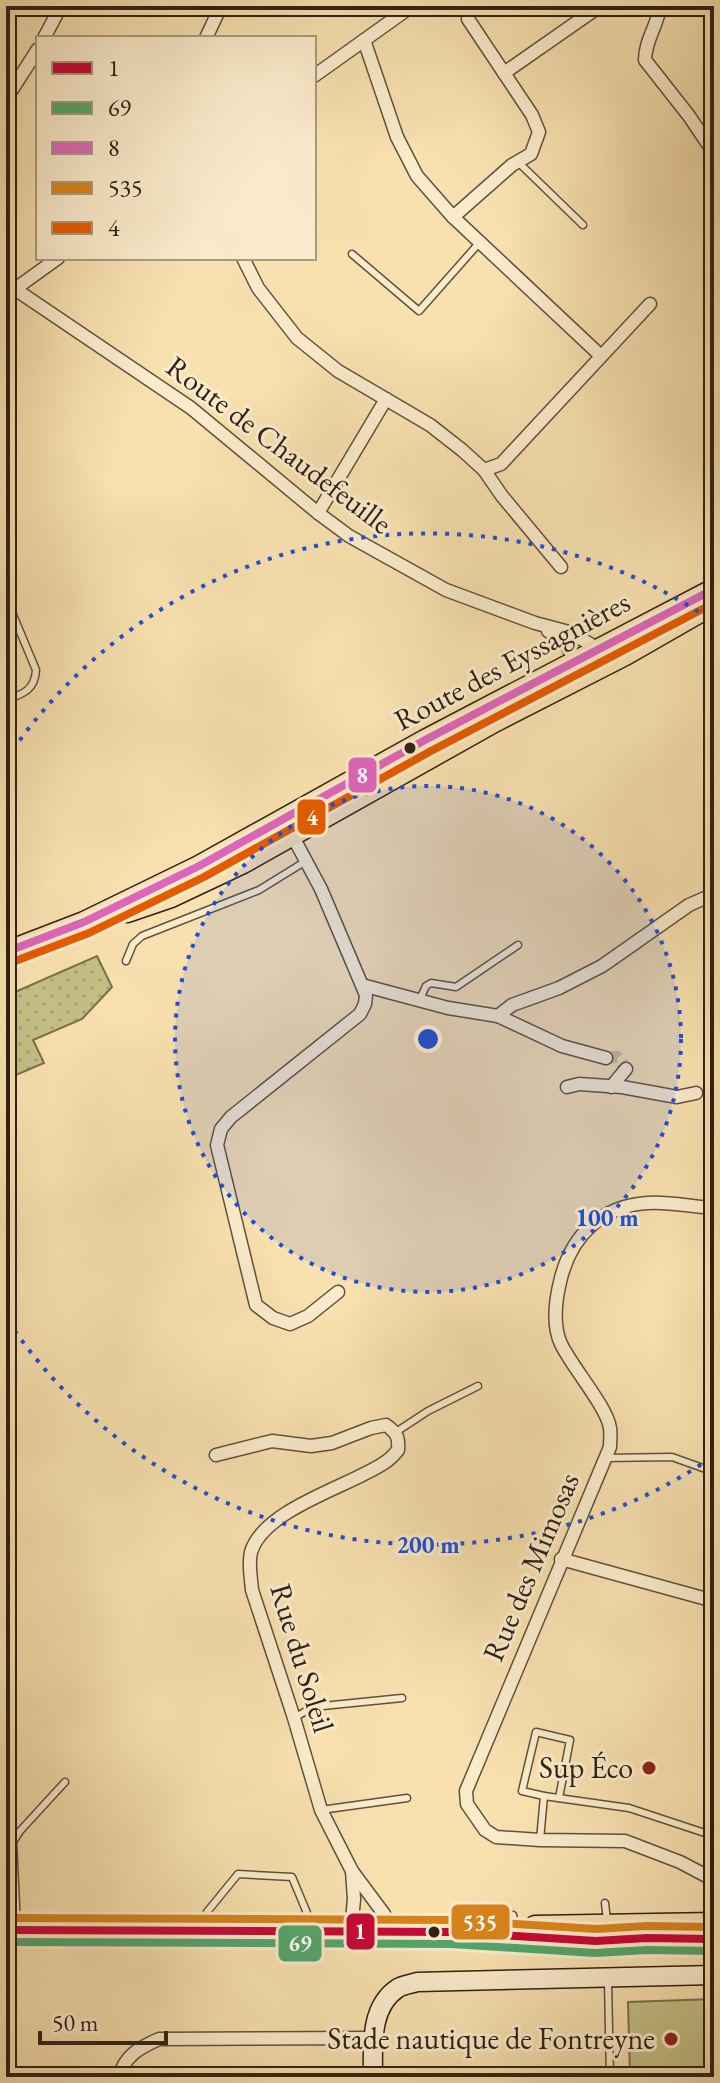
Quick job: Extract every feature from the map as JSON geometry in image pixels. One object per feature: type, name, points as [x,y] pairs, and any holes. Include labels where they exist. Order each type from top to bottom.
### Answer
[{"type":"main road","name":"Route des Eyssagnières","points":[[6,952],[84,922],[199,866],[397,756],[714,589]]},
{"type":"main road","name":"Route des Eyssagnières","points":[[84,922],[136,910],[231,869],[714,604]]},
{"type":"main road","points":[[602,1932],[714,1923]]},
{"type":"main road","points":[[11,1930],[451,1932],[520,1927],[647,1938],[714,1939]]},
{"type":"street","points":[[45,36],[61,6]]},
{"type":"street","points":[[207,36],[221,6]]},
{"type":"street","points":[[316,75],[364,40],[394,11],[412,6]]},
{"type":"street","points":[[504,73],[600,6]]},
{"type":"street","points":[[660,6],[659,16],[646,43],[645,60],[714,153]]},
{"type":"street","points":[[453,217],[531,154],[539,132],[532,115],[468,19]]},
{"type":"street","points":[[364,40],[397,137],[417,176],[453,217],[601,356]]},
{"type":"street","points":[[6,99],[36,52]]},
{"type":"street","points":[[10,286],[55,260]]},
{"type":"street","points":[[244,260],[258,288],[297,338],[338,371],[430,425],[484,470],[561,567]]},
{"type":"street","name":"Route de Chaudefeuille","points":[[10,286],[191,408],[349,536],[446,590],[535,623],[569,632],[590,644],[586,658],[535,623]]},
{"type":"street","points":[[484,470],[501,464],[650,304]]},
{"type":"street","points":[[318,513],[386,399]]},
{"type":"street","points":[[494,722],[586,658],[625,655]]},
{"type":"street","points":[[292,835],[296,822],[368,782],[397,756]]},
{"type":"street","points":[[273,826],[292,835],[321,889],[366,995],[365,1004],[360,1014],[231,1117],[221,1129],[217,1145],[256,1305],[273,1318],[290,1324],[308,1316],[338,1292]]},
{"type":"street","points":[[498,1016],[512,1005],[559,988],[602,966],[689,905],[714,894]]},
{"type":"street","points":[[362,985],[448,1008],[498,1016],[562,1046],[606,1058]]},
{"type":"street","points":[[611,1087],[626,1069]]},
{"type":"street","points":[[567,1087],[579,1084],[677,1097],[696,1093]]},
{"type":"street","name":"Rue des Mimosas","points":[[714,1208],[648,1203],[620,1208],[596,1222],[577,1239],[566,1261],[558,1292],[559,1340],[605,1414],[610,1427],[610,1447],[466,1791],[467,1804],[485,1830],[496,1837],[625,1841],[680,1862],[714,1880]]},
{"type":"street","points":[[216,1455],[272,1441],[311,1446],[332,1443],[386,1425],[396,1432]]},
{"type":"street","name":"Rue du Soleil","points":[[388,1932],[384,1914],[352,1871],[321,1810],[252,1590],[250,1568],[251,1552],[265,1528],[294,1509],[385,1463],[398,1450],[396,1432]]},
{"type":"street","points":[[561,1559],[714,1601]]},
{"type":"street","name":"Rue du Soleil","points":[[351,1931],[354,1899],[352,1871]]},
{"type":"street","points":[[647,1938],[664,1931],[714,1931]]},
{"type":"street","points":[[373,2077],[373,2038],[378,2015],[384,2002],[399,1987],[417,1982],[714,1975]]},
{"type":"street","points":[[120,2077],[121,2070],[136,2049],[159,2039],[373,2038]]},
{"type":"lane","points":[[518,162],[583,225]]},
{"type":"lane","points":[[352,254],[419,311],[480,242]]},
{"type":"lane","points":[[6,598],[36,670],[32,687],[6,700]]},
{"type":"lane","points":[[126,961],[133,944],[142,936],[259,890],[306,861]]},
{"type":"lane","points":[[419,1000],[431,983],[456,987],[518,945]]},
{"type":"lane","points":[[396,1432],[428,1411],[478,1386]]},
{"type":"lane","points":[[604,1458],[672,1457],[714,1472]]},
{"type":"lane","points":[[294,1718],[313,1707],[402,1698]]},
{"type":"lane","points":[[559,1798],[570,1740],[536,1732],[522,1791],[544,1796],[629,1808],[714,1836]]},
{"type":"lane","points":[[11,1930],[13,1842],[65,1782]]},
{"type":"lane","points":[[540,1840],[544,1796]]},
{"type":"lane","points":[[321,1810],[407,1798]]},
{"type":"lane","points":[[206,1931],[207,1912],[238,1874],[292,1877],[311,1931]]},
{"type":"lane","points":[[602,1932],[608,1913],[605,1903]]},
{"type":"lane","points":[[608,1978],[610,2077]]},
{"type":"shaded area","points":[[97,956],[112,987],[82,1019],[33,1040],[44,1063],[9,1078],[6,1072],[6,996]]},
{"type":"shaded area","name":"Stade nautique de Fontreyne","points":[[714,1999],[714,2077],[630,2077],[628,2002]]},
{"type":"tunnel","points":[[606,1058],[617,1057],[626,1069]]},
{"type":"transit line","name":"8","points":[[6,952],[84,922],[199,866],[425,740],[714,589]]},
{"type":"transit line","name":"4","points":[[10,963],[89,933],[204,877],[431,751],[714,603]]},
{"type":"transit line","name":"535","points":[[6,1918],[451,1920],[596,1929],[714,1927]]},
{"type":"transit line","name":"1","points":[[6,1930],[451,1932],[596,1941],[714,1939]]},
{"type":"transit line","name":"69","points":[[6,1942],[451,1944],[595,1953],[714,1951]]},
{"type":"place","name":"Sup Éco","points":[[649,1768]]},
{"type":"place","name":"Stade nautique de Fontreyne","points":[[671,2039]]}]
